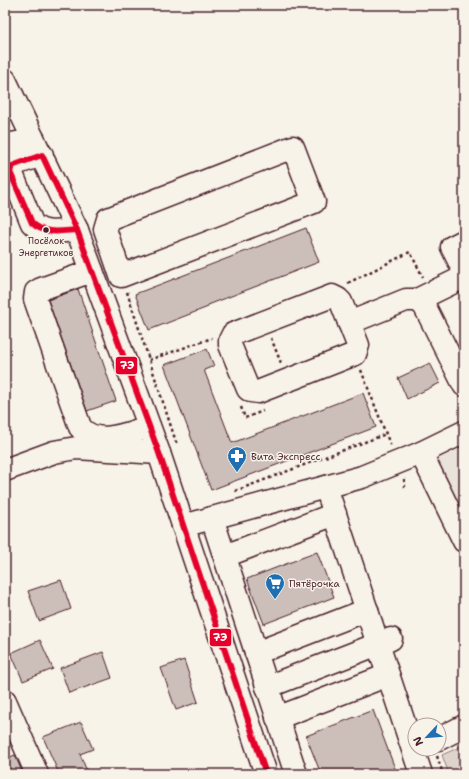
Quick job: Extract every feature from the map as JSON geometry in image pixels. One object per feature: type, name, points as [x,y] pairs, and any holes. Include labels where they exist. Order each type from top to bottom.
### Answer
[{"type":"street","points":[[5,80],[79,235],[149,427],[168,449],[183,526],[266,774]]},
{"type":"street","points":[[5,145],[38,148]]},
{"type":"street","points":[[293,147],[314,202],[121,276],[105,229],[106,221],[112,217],[293,147]]},
{"type":"street","points":[[38,148],[10,169],[32,223],[37,229],[45,232],[79,235],[105,229]]},
{"type":"street","points":[[464,241],[452,247],[464,271]]},
{"type":"street","points":[[92,271],[41,289],[36,292],[35,299],[80,427],[85,434],[98,438],[114,437],[149,427]]},
{"type":"street","points":[[349,323],[406,300],[424,296],[464,277]]},
{"type":"street","points":[[332,296],[341,302],[358,345],[355,354],[258,392],[251,391],[246,385],[230,345],[231,337],[236,332],[264,322],[332,296]]},
{"type":"street","points":[[424,296],[424,305],[464,385]]},
{"type":"street","points":[[183,526],[381,471],[464,432]]},
{"type":"street","points":[[5,470],[54,452],[76,448],[168,449]]},
{"type":"street","points":[[421,453],[464,541]]},
{"type":"street","points":[[326,487],[367,610],[385,641],[388,675],[410,717]]},
{"type":"street","points":[[225,556],[335,514]]},
{"type":"street","points":[[212,518],[296,774]]},
{"type":"street","points":[[256,653],[367,610]]},
{"type":"street","points":[[267,687],[385,641]]},
{"type":"street","points":[[277,718],[388,675]]},
{"type":"street","points":[[5,701],[37,774]]},
{"type":"street","points":[[447,737],[464,726]]},
{"type":"street","points":[[421,774],[425,757]]},
{"type":"path","points":[[343,286],[410,252],[424,296]]},
{"type":"path","points":[[121,276],[149,360],[168,449]]},
{"type":"path","points":[[264,322],[287,380]]},
{"type":"path","points":[[149,360],[206,339],[231,337]]},
{"type":"path","points":[[355,354],[393,453]]},
{"type":"path","points":[[234,492],[386,434]]},
{"type":"path","points":[[432,757],[443,774]]},
{"type":"shaded area","points":[[464,447],[464,514],[437,460]]},
{"type":"shaded area","points":[[464,745],[464,774],[449,774],[443,757],[447,757],[447,753]]},
{"type":"building","points":[[306,228],[319,262],[208,305],[208,307],[149,330],[135,294]]},
{"type":"building","points":[[78,289],[116,401],[87,411],[48,300]]},
{"type":"building","points":[[207,349],[214,366],[204,370],[232,443],[363,393],[376,427],[211,490],[164,365]]},
{"type":"building","points":[[430,363],[440,383],[407,399],[398,378]]},
{"type":"building","points":[[317,552],[334,597],[264,624],[247,579]]},
{"type":"building","points":[[61,580],[71,609],[39,621],[28,591]]},
{"type":"building","points":[[40,640],[53,669],[23,681],[11,653]]},
{"type":"building","points":[[103,652],[112,678],[69,693],[60,668]]},
{"type":"building","points":[[184,660],[198,702],[176,710],[161,668]]},
{"type":"building","points":[[373,710],[397,774],[321,774],[306,736]]},
{"type":"building","points":[[81,722],[93,749],[80,754],[88,774],[59,774],[43,737]]},
{"type":"building","points":[[15,755],[23,774],[5,774],[5,759]]},
{"type":"transit line","name":"7Э","points":[[42,155],[77,230],[48,231],[37,227],[32,223],[10,172],[12,166],[42,155]]},
{"type":"transit line","name":"7Э","points":[[77,230],[159,453],[266,774]]},
{"type":"place","name":"Посёлок Энергетиков","points":[[46,230]]},
{"type":"place","name":"Вита Экспресс","points":[[237,473]]},
{"type":"place","name":"Пятёрочка","points":[[275,600]]}]
